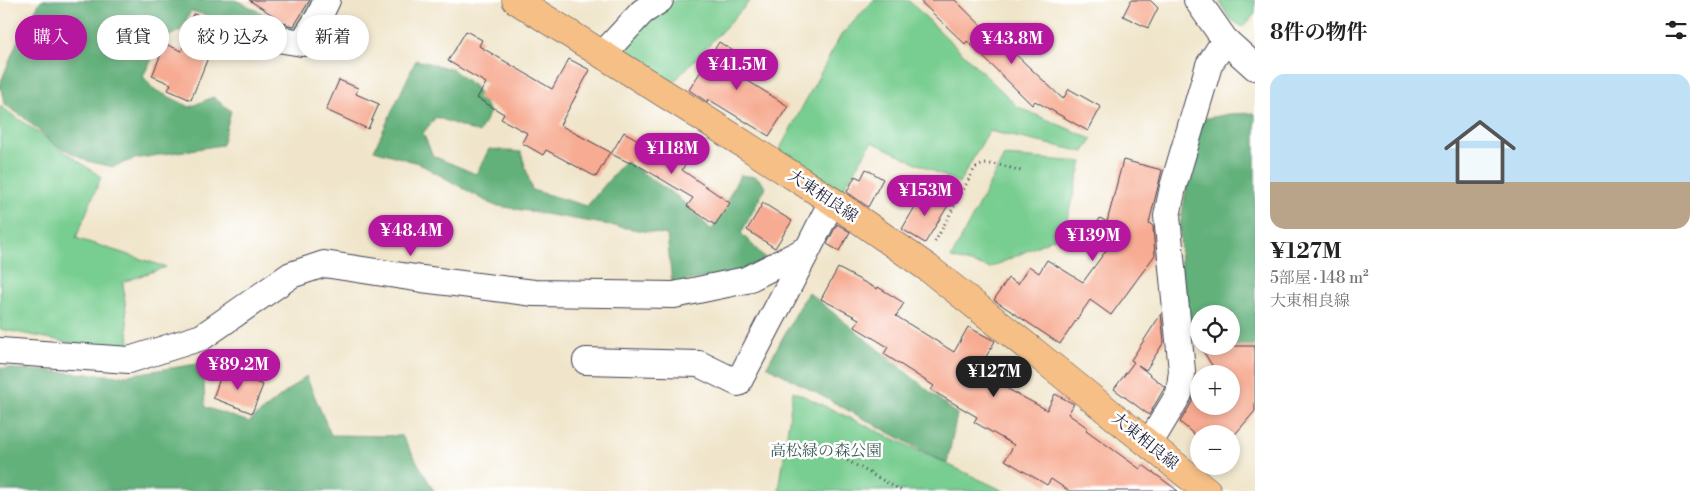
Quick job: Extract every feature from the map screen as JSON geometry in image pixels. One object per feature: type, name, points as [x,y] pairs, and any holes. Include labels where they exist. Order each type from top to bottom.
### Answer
[{"type":"main road","name":"大東相良線","points":[[516,0],[832,201],[923,265],[1207,491]]},
{"type":"street","points":[[287,40],[302,43],[319,17],[327,0]]},
{"type":"street","points":[[603,54],[642,12],[660,0]]},
{"type":"street","points":[[1196,0],[1225,40],[1255,66]]},
{"type":"street","points":[[1148,444],[1179,394],[1182,371],[1167,216],[1173,187],[1209,65],[1225,40]]},
{"type":"street","points":[[586,361],[699,364],[738,383],[832,201]]},
{"type":"street","points":[[0,351],[129,360],[202,337],[291,276],[324,264],[534,293],[674,295],[746,280],[808,248]]},
{"type":"path","points":[[923,265],[975,168],[979,165],[993,164],[1021,171]]},
{"type":"path","points":[[843,458],[902,491]]},
{"type":"green space","points":[[41,0],[236,0],[266,15],[205,15],[191,11],[189,15],[179,15],[179,31],[169,36],[169,15],[97,15],[97,60],[151,60],[143,76],[153,89],[190,107],[213,97],[231,111],[222,145],[134,159],[113,167],[87,161],[53,143],[22,116],[4,104],[0,84],[15,47],[15,60],[87,60],[87,15],[32,15]]},
{"type":"green space","points":[[312,0],[325,0],[321,14],[301,15]]},
{"type":"green space","points":[[675,0],[751,0],[668,88],[610,51],[659,10]]},
{"type":"green space","points":[[874,0],[908,0],[1018,107],[1092,139],[1084,152],[989,131],[959,183],[872,142],[840,194],[776,156],[841,35]]},
{"type":"green space","points":[[1219,0],[1255,0],[1255,14],[1243,27],[1229,18]]},
{"type":"green space","points":[[297,21],[297,29],[287,35],[287,26],[292,28]]},
{"type":"green space","points":[[416,60],[452,69],[474,86],[490,112],[479,133],[436,117],[423,133],[433,156],[476,174],[489,149],[521,152],[532,190],[587,206],[625,161],[678,197],[712,230],[740,175],[757,177],[766,187],[741,233],[766,259],[737,273],[672,283],[667,235],[493,205],[418,163],[374,150]]},
{"type":"green space","points":[[0,106],[101,177],[76,238],[166,267],[123,282],[130,351],[72,343],[0,329]]},
{"type":"green space","points":[[1229,114],[1255,114],[1255,355],[1240,349],[1240,305],[1190,305],[1190,321],[1182,322],[1180,227],[1194,140],[1202,119]]},
{"type":"green space","points":[[1004,156],[1082,162],[1063,234],[990,268],[951,258]]},
{"type":"green space","points":[[808,292],[957,414],[947,464],[767,366]]},
{"type":"green space","points":[[203,363],[205,407],[249,422],[306,376],[331,435],[402,436],[434,491],[0,491],[0,368],[121,376]]},
{"type":"green space","name":"高松緑の森公園","points":[[793,391],[1004,491],[779,491]]},
{"type":"building","points":[[249,0],[310,0],[301,15],[297,15],[297,21],[294,26],[287,24],[287,15],[272,15]]},
{"type":"building","points":[[919,0],[955,0],[994,38],[996,36],[1063,99],[1069,89],[1101,107],[1088,131],[1035,101],[1032,105],[967,41],[965,44]]},
{"type":"building","points":[[1131,0],[1150,0],[1158,8],[1148,28],[1123,16]]},
{"type":"building","points":[[466,31],[482,40],[479,46],[552,89],[569,59],[590,70],[560,125],[610,152],[596,177],[546,150],[543,155],[522,143],[527,133],[501,119],[504,114],[477,98],[486,83],[448,61]]},
{"type":"building","points":[[719,42],[749,61],[740,76],[788,106],[769,136],[708,99],[707,102],[689,90]]},
{"type":"building","points":[[169,46],[179,50],[179,60],[207,60],[191,100],[168,90],[171,84],[152,76],[158,60],[169,60]]},
{"type":"building","points":[[339,80],[358,88],[356,94],[379,104],[368,129],[326,110]]},
{"type":"building","points":[[624,132],[651,147],[653,144],[686,163],[682,170],[730,203],[715,225],[687,206],[693,198],[631,161],[630,163],[611,154]]},
{"type":"building","points":[[1123,160],[1162,170],[1149,223],[1153,226],[1155,255],[1111,315],[1090,300],[1060,344],[994,300],[1008,278],[1018,284],[1029,266],[1039,273],[1047,260],[1083,282],[1110,245],[1091,235],[1100,218],[1107,222]]},
{"type":"building","points":[[866,169],[883,179],[868,207],[847,192],[855,176],[861,179]]},
{"type":"building","points":[[926,191],[949,204],[925,243],[902,229]]},
{"type":"building","points":[[763,203],[792,221],[775,248],[747,230]]},
{"type":"building","points":[[837,224],[850,232],[839,251],[827,244]]},
{"type":"building","points":[[838,268],[877,289],[878,287],[904,303],[896,316],[954,352],[968,327],[995,341],[979,369],[992,378],[991,380],[1047,410],[1055,394],[1074,404],[1068,414],[1088,428],[1086,430],[1140,469],[1143,465],[1178,491],[1069,491],[1051,479],[1047,485],[1005,460],[1014,445],[974,422],[977,417],[931,390],[934,386],[884,354],[888,347],[855,327],[859,319],[821,299]]},
{"type":"building","points":[[1161,314],[1164,342],[1146,370],[1138,365],[1165,387],[1149,415],[1114,389],[1134,362],[1131,360]]},
{"type":"building","points":[[1240,346],[1255,346],[1255,411],[1240,428],[1240,425],[1190,425],[1190,431],[1180,422],[1190,405],[1190,415],[1240,415],[1240,365],[1212,365],[1206,355],[1240,355]]},
{"type":"building","points":[[223,370],[263,385],[252,413],[213,398]]}]
